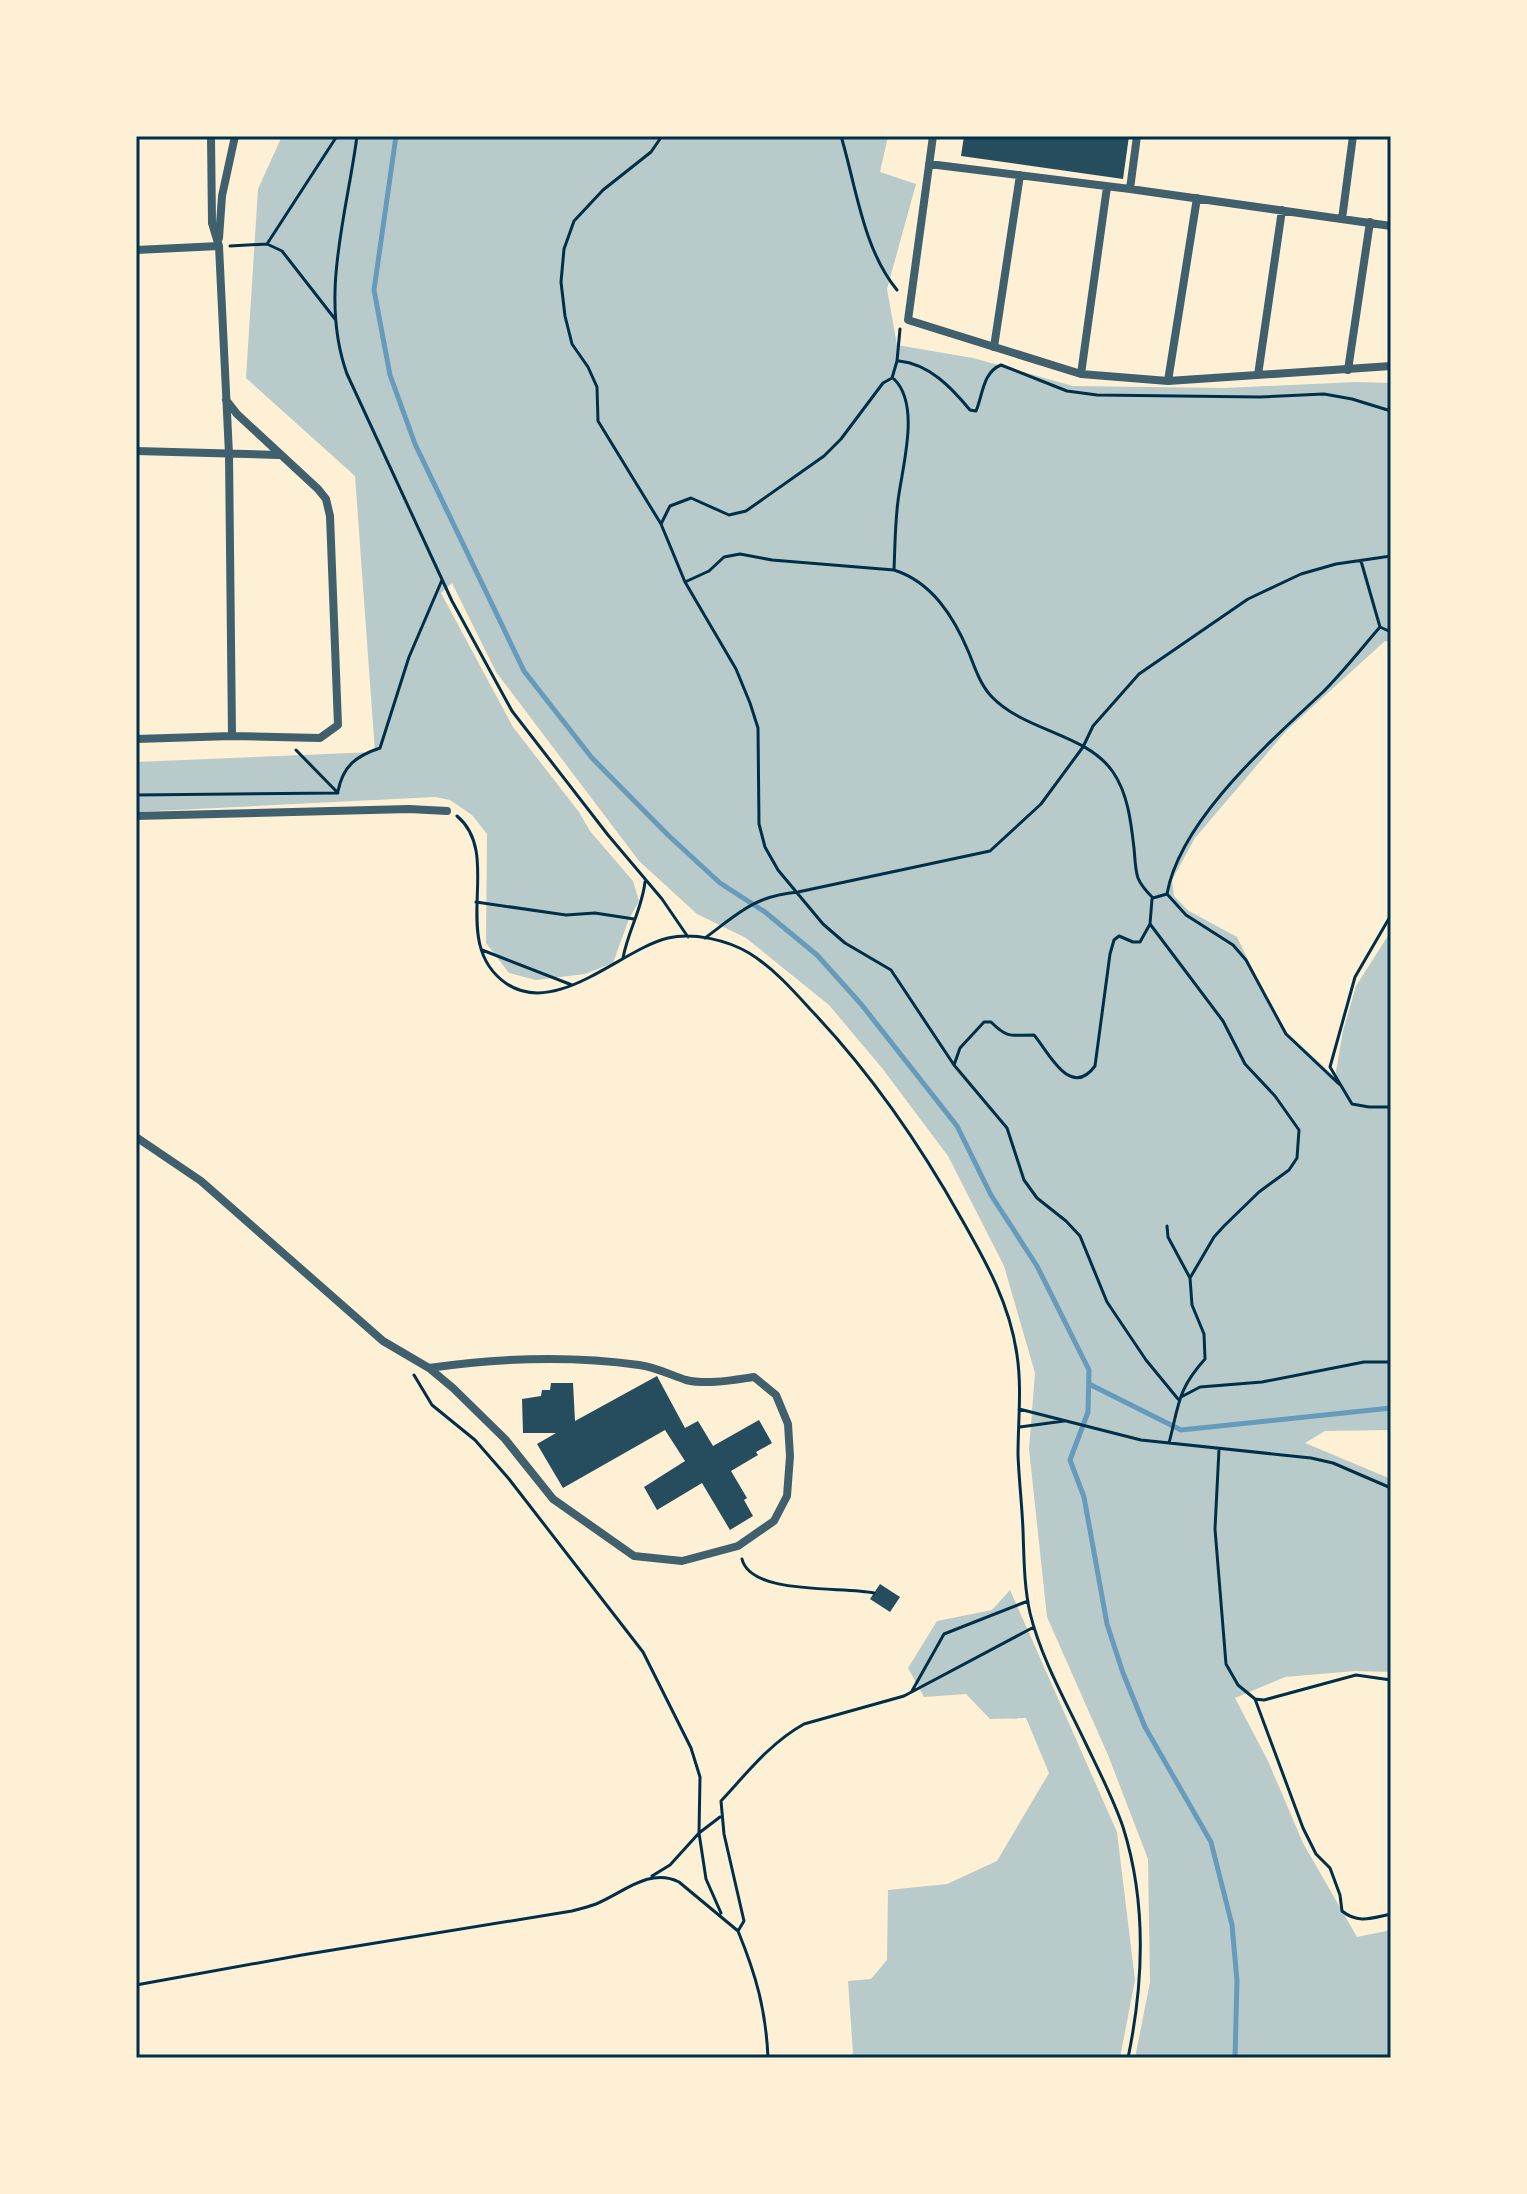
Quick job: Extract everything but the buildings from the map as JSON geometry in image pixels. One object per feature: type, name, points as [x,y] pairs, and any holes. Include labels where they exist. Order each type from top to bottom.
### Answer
[{"type":"street","points":[[211,136],[212,223],[219,246]]},
{"type":"street","points":[[232,736],[229,454],[219,246],[222,196],[235,136]]},
{"type":"street","points":[[933,136],[905,320],[1081,374],[1168,381],[1391,366]]},
{"type":"street","points":[[1130,189],[1137,136]]},
{"type":"street","points":[[1342,219],[1353,136]]},
{"type":"street","points":[[929,164],[1391,226]]},
{"type":"street","points":[[994,347],[1020,175]]},
{"type":"street","points":[[1081,374],[1107,187]]},
{"type":"street","points":[[1168,381],[1197,198]]},
{"type":"street","points":[[1258,375],[1282,210]]},
{"type":"street","points":[[1348,370],[1370,222]]},
{"type":"street","points":[[136,250],[219,246]]},
{"type":"street","points":[[136,739],[232,736],[320,738],[338,725],[330,516],[326,499],[225,399]]},
{"type":"street","points":[[136,451],[280,455]]},
{"type":"street","points":[[136,816],[409,809],[447,811]]},
{"type":"street","points":[[136,1137],[201,1181],[383,1341],[429,1368],[505,1439],[553,1499],[634,1556],[682,1561],[738,1546],[774,1521],[787,1496],[790,1456],[788,1424],[776,1395],[754,1377],[690,1381],[642,1365],[548,1357],[486,1360],[429,1368]]},
{"type":"path","points":[[267,244],[337,136]]},
{"type":"path","points":[[357,136],[336,274],[336,338],[347,374],[442,580],[512,711],[688,937]]},
{"type":"path","points":[[662,136],[651,152],[603,190],[574,221],[564,249],[561,282],[572,344],[597,387],[598,421],[661,524],[685,582],[736,669],[750,703],[758,728],[761,837],[771,860],[835,934],[891,970],[954,1065],[1007,1128],[1030,1190],[1080,1236],[1107,1302],[1146,1360],[1178,1399]]},
{"type":"path","points":[[841,136],[865,224],[888,279],[897,290]]},
{"type":"path","points":[[219,246],[267,244],[282,251],[335,319]]},
{"type":"path","points":[[661,524],[670,506],[691,498],[729,515],[746,511],[824,456],[841,439],[883,383],[892,378],[897,361],[897,344],[905,320]]},
{"type":"path","points":[[892,378],[905,397],[909,434],[898,504],[894,570]]},
{"type":"path","points":[[1371,405],[1391,411]]},
{"type":"path","points":[[685,582],[709,571],[724,557],[740,554],[772,560],[894,570],[917,581],[941,603],[962,636],[984,689],[1006,711],[1104,760],[1122,787],[1132,823],[1139,880],[1153,898],[1150,924],[1140,942],[1119,936],[1114,940],[1095,1066],[1089,1074],[1079,1077],[1067,1075],[1055,1066],[1034,1035],[1011,1037],[991,1022],[984,1022],[960,1048],[954,1065]]},
{"type":"path","points":[[705,938],[751,903],[775,894],[798,892],[990,851],[1041,804],[1083,747],[1093,726],[1139,674],[1248,599],[1301,574],[1391,556]]},
{"type":"path","points":[[1361,561],[1380,627],[1391,632]]},
{"type":"path","points":[[338,793],[341,775],[354,759],[380,748],[409,657],[442,580]]},
{"type":"path","points":[[1167,894],[1170,876],[1195,829],[1259,753],[1342,672],[1380,627]]},
{"type":"path","points":[[285,739],[338,793],[346,812]]},
{"type":"path","points":[[136,795],[338,793]]},
{"type":"path","points":[[447,811],[463,820],[473,836],[477,858],[478,937],[494,972],[517,989],[542,992],[572,985],[598,974],[623,958],[669,938],[705,938],[738,946],[792,989],[846,1046],[898,1113],[953,1203],[1003,1297],[1018,1359],[1018,1458],[1028,1601],[1034,1627],[1113,1802],[1131,1858],[1142,1941],[1139,1995],[1128,2058]]},
{"type":"path","points":[[623,958],[634,919],[643,901],[646,880]]},
{"type":"path","points":[[1153,898],[1167,894]]},
{"type":"path","points":[[1167,894],[1186,915],[1233,945],[1246,960],[1286,1034],[1339,1084]]},
{"type":"path","points":[[476,902],[566,915],[595,913],[634,919]]},
{"type":"path","points":[[1391,915],[1355,977],[1330,1067],[1346,1097],[1358,1106],[1391,1107]]},
{"type":"path","points":[[1150,924],[1223,1021],[1245,1064],[1275,1096],[1299,1130],[1297,1158],[1289,1170],[1259,1192],[1224,1226],[1190,1278]]},
{"type":"path","points":[[482,950],[572,985]]},
{"type":"path","points":[[1167,1226],[1168,1237],[1190,1278],[1192,1305],[1204,1334],[1205,1359],[1178,1399],[1169,1443]]},
{"type":"path","points":[[411,1356],[413,1373],[432,1405],[475,1440],[509,1479],[643,1652],[691,1748],[700,1777],[699,1833],[706,1879],[723,1917]]},
{"type":"path","points":[[1178,1399],[1200,1387],[1262,1382],[1364,1362],[1391,1362]]},
{"type":"path","points":[[1019,1409],[1122,1436],[1311,1458],[1333,1463],[1391,1488]]},
{"type":"path","points":[[1019,1428],[1064,1421]]},
{"type":"path","points":[[1219,1449],[1215,1529],[1224,1650],[1231,1678],[1255,1699],[1303,1828],[1316,1854],[1330,1868],[1342,1911],[1352,1919],[1364,1920],[1391,1914]]},
{"type":"path","points":[[738,1546],[743,1566],[758,1579],[813,1590],[859,1589],[874,1593]]},
{"type":"path","points":[[909,1693],[944,1634],[1007,1612],[1028,1601]]},
{"type":"path","points":[[738,1931],[744,1921],[721,1816],[721,1801],[770,1748],[804,1724],[909,1693],[1034,1627]]},
{"type":"path","points":[[1255,1699],[1273,1699],[1356,1675],[1391,1680]]},
{"type":"path","points":[[136,1985],[572,1911],[597,1904],[670,1865],[699,1833],[721,1816]]},
{"type":"path","points":[[649,1878],[670,1878],[679,1882],[738,1931],[756,1974],[766,2021],[768,2058]]},
{"type":"shaded area","points":[[282,136],[888,136],[880,172],[916,184],[887,289],[897,345],[973,358],[1073,386],[1225,388],[1391,383],[1391,642],[1385,641],[1287,730],[1195,838],[1172,880],[1174,896],[1189,911],[1237,937],[1280,1026],[1335,1077],[1343,1031],[1356,986],[1391,931],[1391,1430],[1325,1431],[1305,1443],[1391,1479],[1391,1672],[1355,1671],[1285,1677],[1235,1698],[1268,1761],[1303,1843],[1357,1937],[1391,1930],[1391,2058],[1135,2058],[1150,1982],[1148,1859],[1108,1755],[1047,1617],[1029,1449],[1035,1373],[1004,1266],[948,1156],[882,1068],[829,1005],[746,938],[697,914],[639,861],[496,672],[452,583],[441,593],[513,727],[579,812],[590,831],[633,881],[639,901],[613,963],[585,974],[536,980],[509,973],[486,943],[487,834],[472,815],[450,800],[435,797],[136,812],[136,762],[375,752],[355,476],[246,378],[258,189]]},
{"type":"shaded area","points":[[1010,1590],[1117,1832],[1135,1980],[1120,2058],[848,2058],[853,2053],[848,1981],[871,1979],[887,1960],[888,1890],[947,1884],[997,1861],[1049,1773],[1026,1718],[990,1719],[966,1694],[924,1697],[908,1668],[937,1621],[992,1610]]},
{"type":"waterway","points":[[396,136],[374,290],[390,375],[415,444],[524,671],[592,758],[668,835],[720,883],[765,912],[817,955],[861,1004],[957,1126],[991,1195],[1037,1266],[1089,1370],[1088,1412],[1070,1460],[1084,1497],[1107,1624],[1123,1673],[1145,1727],[1211,1842],[1232,1925],[1237,1981],[1235,2058]]},
{"type":"waterway","points":[[1089,1384],[1181,1430],[1391,1408]]}]
